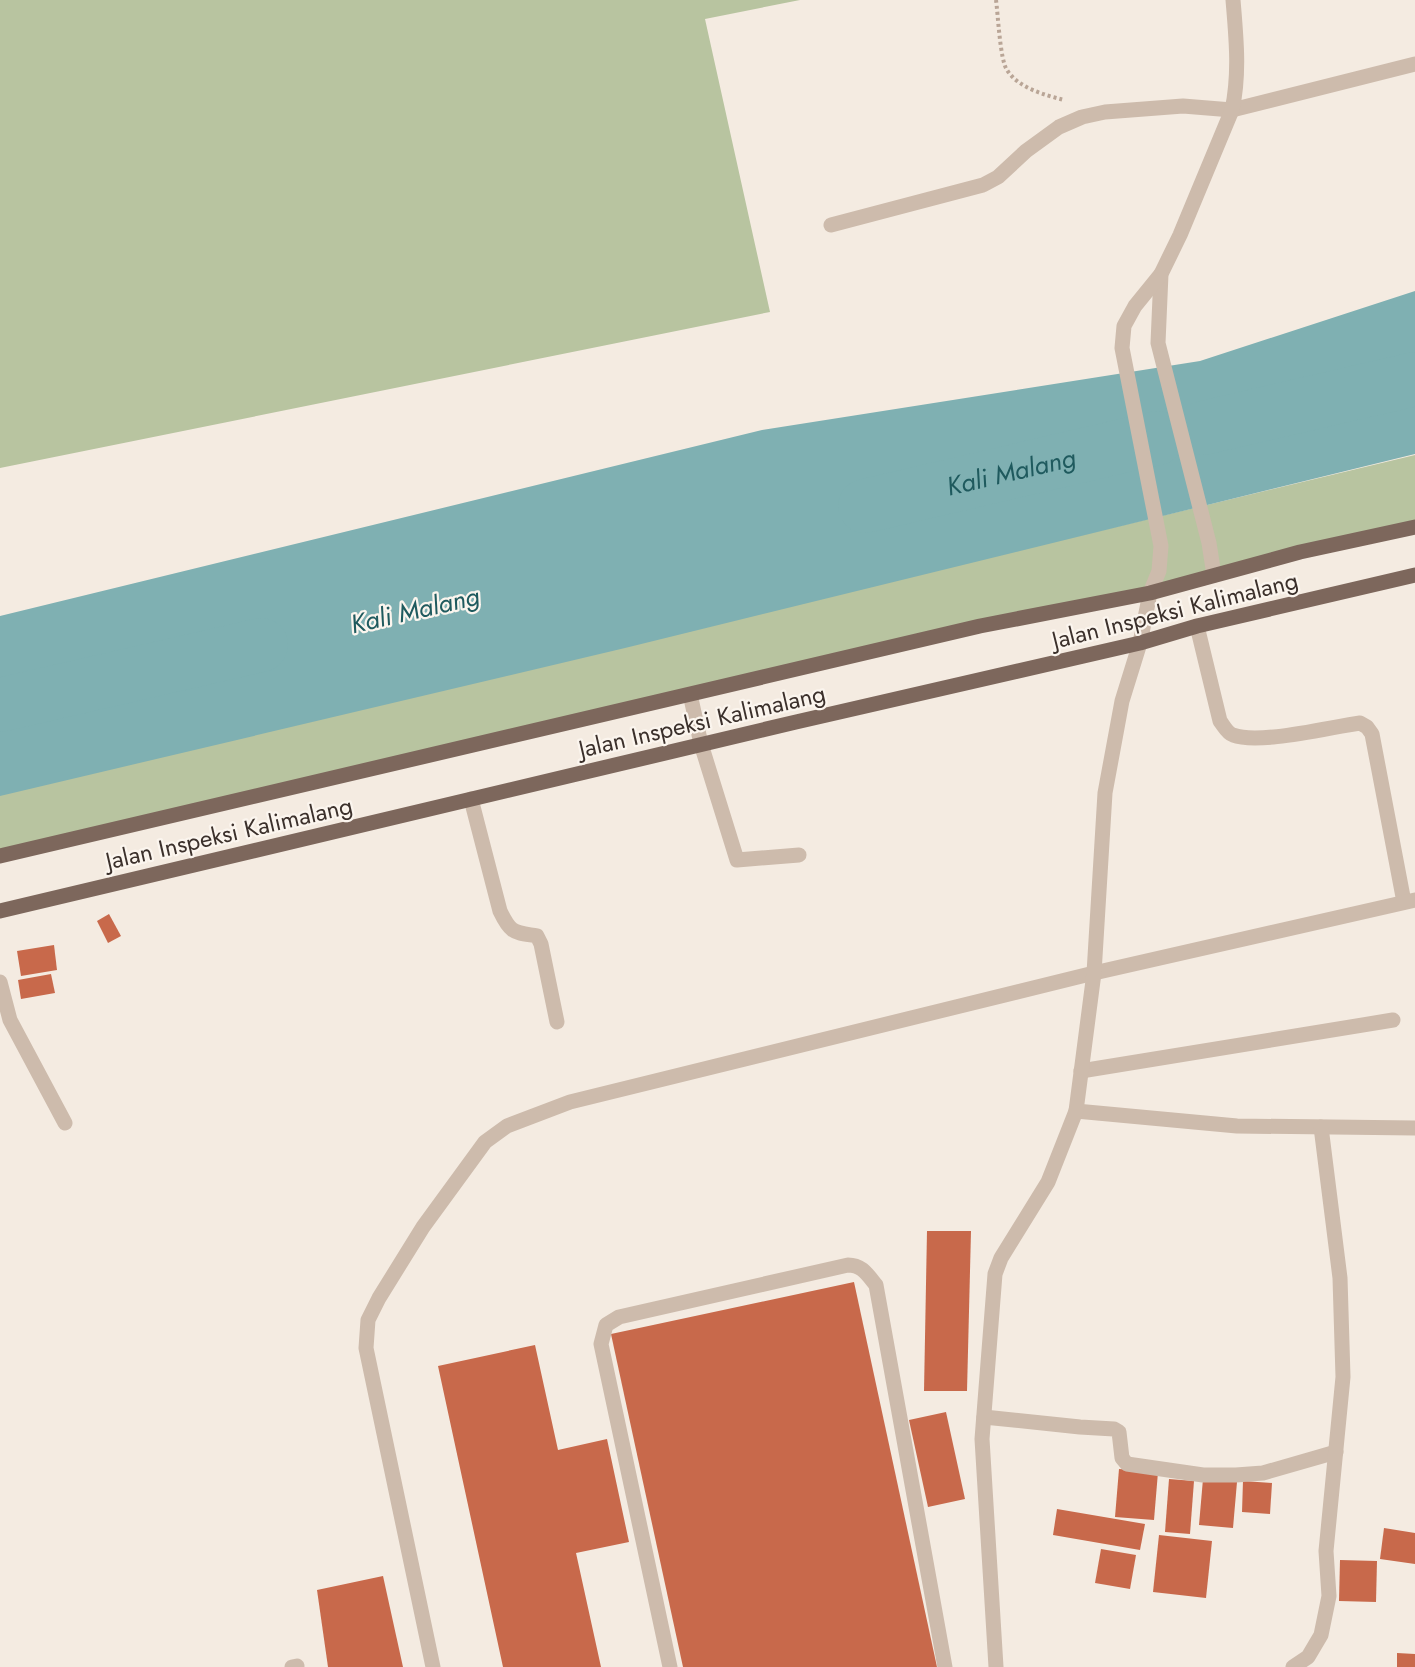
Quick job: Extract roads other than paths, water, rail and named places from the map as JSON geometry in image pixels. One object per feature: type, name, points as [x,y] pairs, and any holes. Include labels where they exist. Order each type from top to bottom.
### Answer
[{"type":"main road","name":"Jalan Inspeksi Kalimalang","points":[[0,856],[980,626],[1150,593],[1300,552],[1415,526]]},
{"type":"main road","name":"Jalan Inspeksi Kalimalang","points":[[0,911],[701,744],[1140,643],[1197,627],[1415,575]]},
{"type":"street","points":[[996,1667],[982,1439],[995,1274],[1001,1258],[1048,1182],[1076,1111],[1094,973],[1105,793],[1122,701],[1140,643],[1150,593],[1159,571],[1161,546],[1122,348],[1124,326],[1135,306],[1161,274],[1180,235],[1232,110],[1236,90],[1236,32],[1233,0]]},
{"type":"street","points":[[831,225],[983,185],[998,177],[1026,151],[1059,127],[1082,117],[1105,112],[1183,106],[1232,110],[1415,64]]},
{"type":"street","points":[[1161,274],[1158,343],[1209,543],[1214,575]]},
{"type":"street","points":[[433,1667],[370,1371],[366,1348],[368,1320],[423,1227],[485,1142],[507,1126],[570,1102],[1094,973],[1409,901],[1372,734],[1367,726],[1360,723],[1269,738],[1234,736],[1220,721],[1197,627]]},
{"type":"street","points":[[690,693],[701,744],[738,860],[799,855]]},
{"type":"street","points":[[471,799],[500,911],[507,927],[519,933],[537,936],[542,944],[557,1022]]},
{"type":"street","points":[[0,982],[10,1020],[65,1123]]},
{"type":"street","points":[[1081,1071],[1393,1020]]},
{"type":"street","points":[[1076,1111],[1237,1126],[1415,1128]]},
{"type":"street","points":[[1293,1667],[1308,1657],[1321,1635],[1329,1596],[1326,1551],[1343,1377],[1340,1278],[1321,1127]]},
{"type":"street","points":[[670,1667],[601,1344],[606,1325],[619,1317],[848,1265],[856,1265],[876,1285],[945,1667]]},
{"type":"street","points":[[984,1417],[1114,1429],[1119,1432],[1122,1458],[1127,1464],[1203,1475],[1263,1473],[1336,1452]]},
{"type":"water","points":[[1415,291],[1415,454],[625,648],[0,796],[0,616],[762,430],[1200,361]]},
{"type":"waterway","name":"Kali Malang","points":[[1203,428],[1415,379]]},
{"type":"waterway","name":"Kali Malang","points":[[865,506],[1157,438]]},
{"type":"waterway","name":"Kali Malang","points":[[0,705],[261,645]]}]
